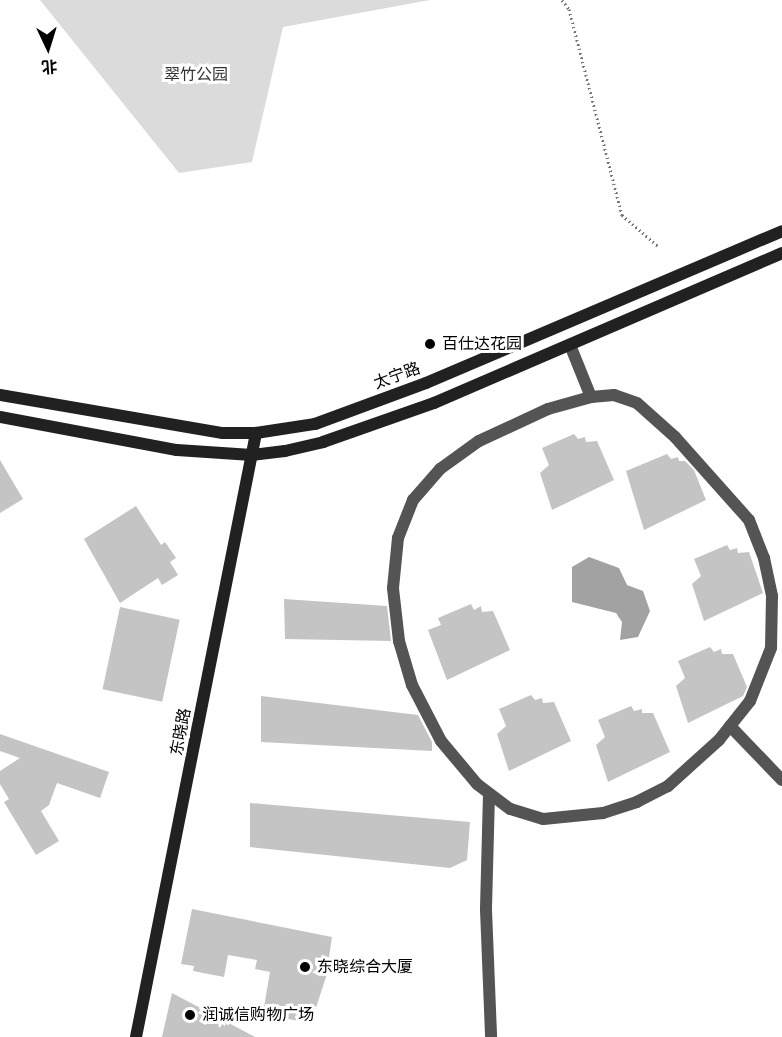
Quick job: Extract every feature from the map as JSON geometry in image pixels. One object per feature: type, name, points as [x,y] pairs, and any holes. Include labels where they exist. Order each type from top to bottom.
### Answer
[{"type":"main road","name":"太宁路","points":[[0,395],[182,429],[256,433],[315,424],[426,383],[782,231]]},
{"type":"main road","points":[[0,417],[177,450],[252,455],[323,442],[434,403],[782,253]]},
{"type":"main road","name":"东晓路","points":[[136,1037],[256,433]]},
{"type":"street","points":[[570,345],[591,396]]},
{"type":"street","points":[[614,395],[637,403],[722,485],[749,520],[764,558],[772,596],[773,632],[764,672],[750,701],[730,726],[694,765],[668,786],[637,802],[603,813],[543,819],[510,809],[489,794],[441,741],[412,685],[399,641],[393,588],[398,538],[413,500],[440,469],[479,441],[548,409],[591,396],[614,395]]},
{"type":"street","points":[[730,726],[782,780]]},
{"type":"street","points":[[489,794],[486,910],[490,1037]]},
{"type":"path","points":[[562,0],[569,9],[622,215],[658,246]]},
{"type":"green space","name":"翠竹公园","points":[[40,0],[430,0],[283,27],[252,162],[179,173]]},
{"type":"shaded area","points":[[589,557],[619,568],[627,585],[643,591],[650,611],[638,637],[620,640],[622,622],[616,613],[572,602],[572,567]]},
{"type":"building","points":[[574,434],[578,439],[585,437],[586,442],[597,441],[614,480],[552,510],[540,473],[549,465],[542,448]]},
{"type":"building","points":[[667,454],[671,459],[678,457],[679,461],[685,461],[694,470],[706,500],[644,530],[626,471]]},
{"type":"building","points":[[0,460],[23,499],[0,513]]},
{"type":"building","points":[[136,506],[161,545],[165,542],[176,558],[170,562],[178,575],[162,585],[158,578],[120,603],[84,539]]},
{"type":"building","points":[[727,545],[730,550],[737,548],[738,553],[749,552],[763,593],[704,621],[692,584],[701,576],[694,559]]},
{"type":"building","points":[[284,599],[387,606],[391,641],[285,639]]},
{"type":"building","points":[[471,604],[474,610],[481,606],[482,612],[493,611],[510,650],[447,680],[428,630],[441,625],[438,618]]},
{"type":"building","points":[[120,607],[180,620],[162,702],[103,689]]},
{"type":"building","points":[[710,647],[714,652],[721,649],[722,654],[733,654],[747,687],[743,696],[688,723],[676,686],[685,678],[678,661]]},
{"type":"building","points":[[531,695],[535,700],[542,698],[543,703],[554,702],[571,741],[509,771],[497,734],[506,726],[499,709]]},
{"type":"building","points":[[261,696],[418,715],[432,742],[432,751],[261,742]]},
{"type":"building","points":[[631,706],[634,711],[642,709],[642,713],[653,713],[670,752],[608,782],[596,745],[605,737],[598,720]]},
{"type":"building","points":[[0,734],[109,772],[100,798],[57,783],[49,805],[41,811],[59,841],[36,855],[4,802],[9,799],[0,784],[0,771],[20,758],[0,751]]},
{"type":"building","points":[[250,803],[470,822],[467,860],[450,868],[250,847]]},
{"type":"building","name":"东晓综合大厦","points":[[192,909],[332,937],[326,977],[311,1023],[288,1019],[274,1014],[274,1008],[264,1007],[270,972],[255,969],[257,960],[228,955],[224,977],[193,971],[194,966],[181,964]]},
{"type":"building","name":"润诚信购物广场","points":[[172,993],[225,1021],[255,1037],[162,1037]]},
{"type":"place","name":"百仕达花园","points":[[430,344]]},
{"type":"place","name":"东晓综合大厦","points":[[305,967]]},
{"type":"place","name":"润诚信购物广场","points":[[190,1015]]}]
